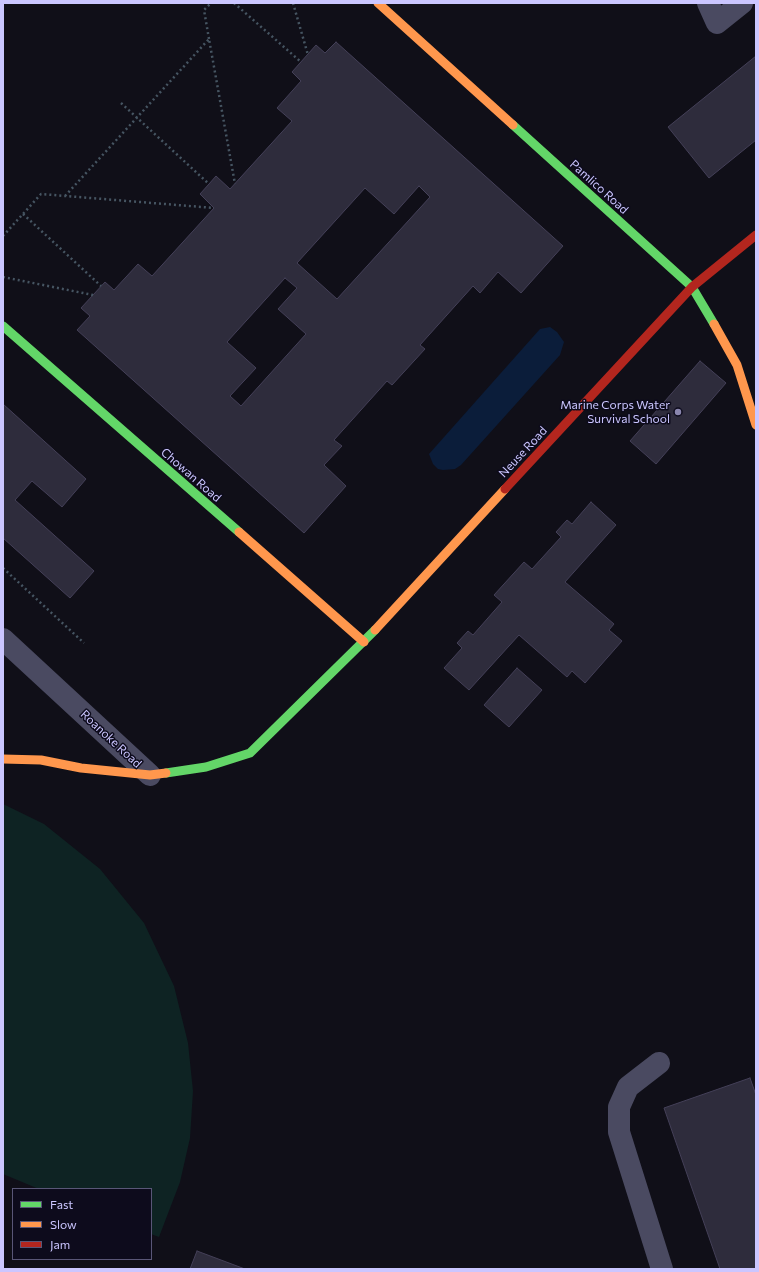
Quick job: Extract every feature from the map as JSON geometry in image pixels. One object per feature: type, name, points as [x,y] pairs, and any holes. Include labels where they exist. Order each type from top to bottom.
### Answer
[{"type":"street","name":"Pamlico Road","points":[[378,3],[692,287],[737,365],[756,425]]},
{"type":"street","points":[[708,3],[717,23],[742,3]]},
{"type":"street","name":"Neuse Road","points":[[364,642],[692,287],[756,235]]},
{"type":"street","name":"Chowan Road","points":[[3,326],[364,642]]},
{"type":"street","name":"Roanoke Road","points":[[3,639],[150,775],[206,767],[250,754],[364,642]]},
{"type":"street","points":[[3,759],[41,760],[81,768],[150,775]]},
{"type":"street","points":[[658,1063],[628,1086],[619,1107],[619,1132],[662,1269]]},
{"type":"path","points":[[211,3],[204,10],[235,184]]},
{"type":"path","points":[[234,3],[301,62]]},
{"type":"path","points":[[293,3],[308,55]]},
{"type":"path","points":[[65,196],[209,39]]},
{"type":"path","points":[[121,103],[209,184]]},
{"type":"path","points":[[3,236],[41,194],[214,208]]},
{"type":"path","points":[[23,214],[101,286]]},
{"type":"path","points":[[3,277],[93,295]]},
{"type":"path","points":[[3,568],[84,643]]},
{"type":"green space","points":[[3,804],[44,824],[100,869],[144,923],[174,986],[188,1043],[193,1091],[190,1138],[180,1182],[159,1237],[152,1234],[152,1188],[37,1188],[3,1174]]},
{"type":"water","points":[[550,327],[557,332],[564,342],[560,355],[461,465],[455,469],[438,469],[433,464],[429,454],[540,329]]},
{"type":"building","points":[[336,42],[563,246],[521,293],[498,272],[480,293],[473,286],[420,345],[425,349],[392,385],[387,381],[334,440],[342,446],[324,465],[346,486],[304,533],[77,330],[90,316],[81,308],[105,282],[114,290],[138,264],[152,276],[214,208],[200,194],[216,176],[230,189],[292,121],[277,108],[301,81],[292,72],[316,45],[325,53]],"holes":[[[419,186],[430,197],[337,299],[297,263],[365,188],[394,214]],[[285,278],[297,288],[278,309],[306,334],[241,406],[230,396],[256,368],[227,342]]]},
{"type":"building","points":[[756,56],[756,140],[709,178],[668,127]]},
{"type":"building","name":"Marine Corps Water Survival School","points":[[700,361],[726,383],[656,464],[630,441]]},
{"type":"building","points":[[3,404],[86,479],[62,507],[32,481],[15,500],[94,571],[70,598],[3,538]]},
{"type":"building","points":[[591,502],[616,525],[565,582],[614,624],[609,630],[622,641],[585,683],[572,671],[567,677],[519,635],[469,690],[444,668],[462,648],[457,643],[468,631],[473,635],[502,602],[494,595],[524,562],[532,569],[561,537],[556,532],[567,520],[572,524]]},
{"type":"building","points":[[517,668],[542,690],[509,727],[484,705]]},
{"type":"building","points":[[750,1078],[756,1095],[756,1269],[720,1269],[664,1108]]},
{"type":"building","points":[[197,1251],[245,1269],[190,1269]]},
{"type":"traffic: fast","points":[[513,125],[692,287],[714,324]]},
{"type":"traffic: fast","points":[[3,326],[239,532]]},
{"type":"traffic: fast","points":[[166,773],[206,767],[250,753],[375,630]]},
{"type":"traffic: slow","points":[[378,3],[513,125]]},
{"type":"traffic: slow","points":[[714,324],[737,365],[756,425]]},
{"type":"traffic: slow","points":[[375,630],[505,489]]},
{"type":"traffic: slow","points":[[239,532],[364,642]]},
{"type":"traffic: slow","points":[[3,759],[41,760],[81,768],[150,775],[166,773]]},
{"type":"traffic: jam","points":[[505,489],[692,287],[756,235]]},
{"type":"place","name":"Marine Corps Water Survival School","points":[[678,412]]}]
